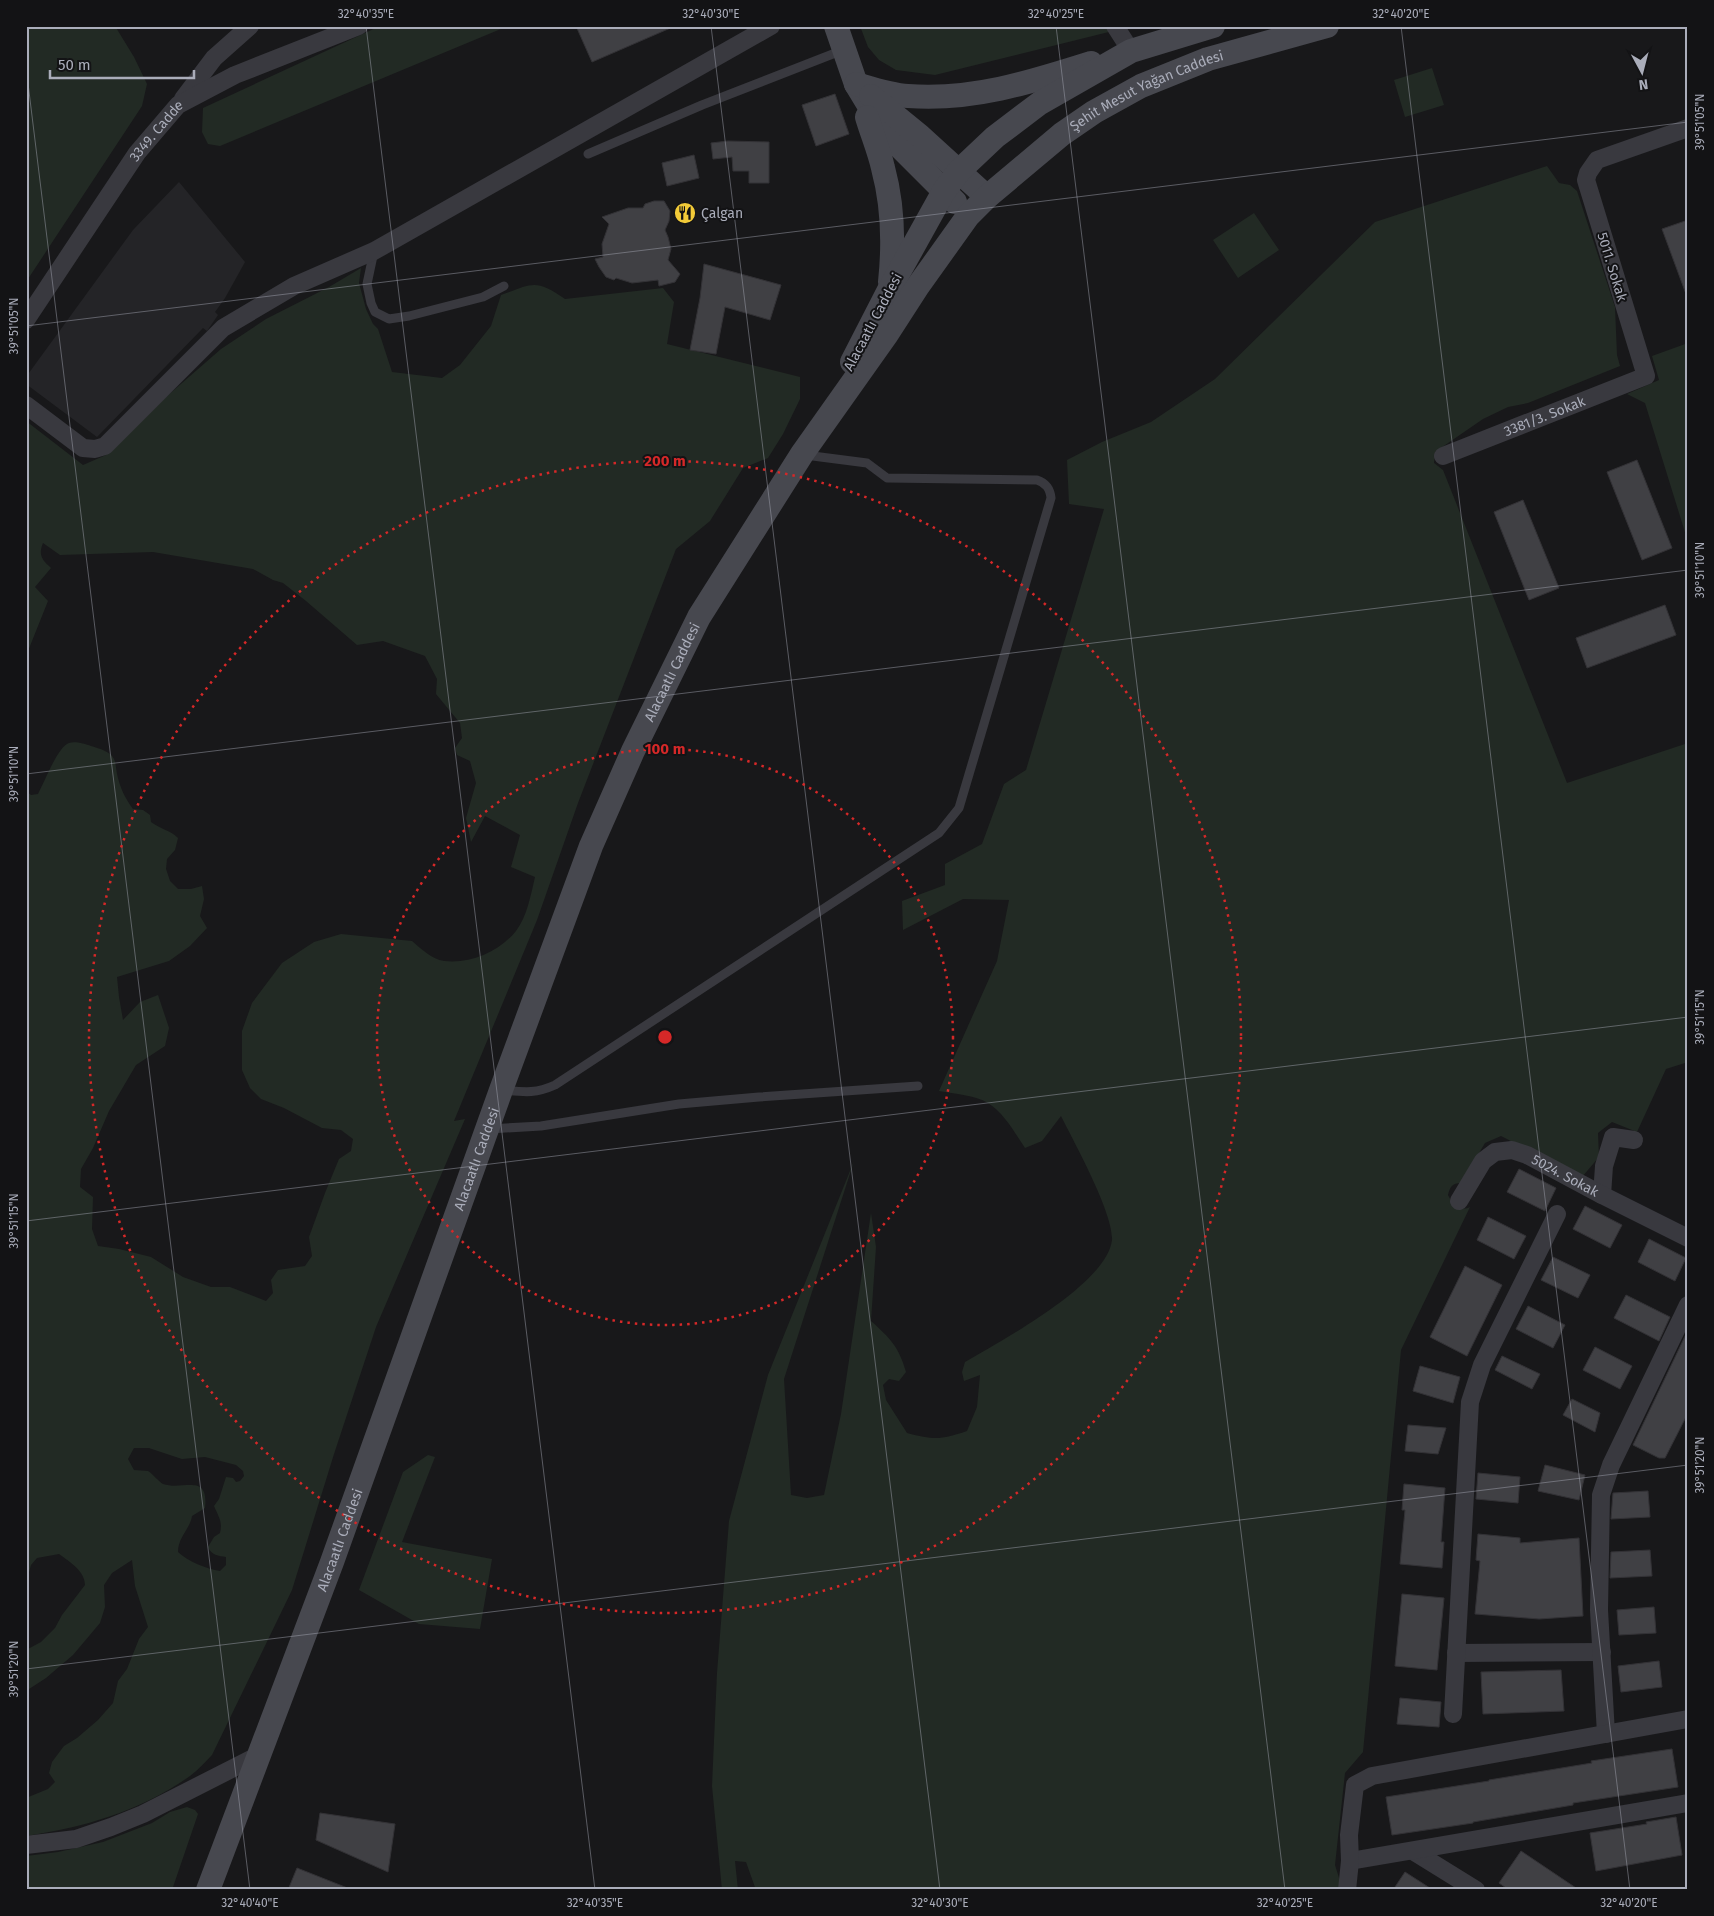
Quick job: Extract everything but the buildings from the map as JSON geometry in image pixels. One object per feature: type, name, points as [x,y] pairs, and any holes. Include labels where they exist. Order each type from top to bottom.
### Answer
[{"type":"main road","points":[[836,26],[883,168],[890,200],[892,236],[889,290]]},
{"type":"main road","points":[[856,84],[907,96],[943,97],[972,94],[1019,86],[1213,26]]},
{"type":"main road","name":"Şehit Mesut Yağan Caddesi","points":[[987,197],[1062,134],[1094,112],[1142,86],[1208,59],[1327,26]]},
{"type":"main road","points":[[959,171],[995,137],[1040,103],[1131,51]]},
{"type":"main road","points":[[856,84],[920,136],[987,197]]},
{"type":"main road","points":[[856,84],[886,132],[968,216]]},
{"type":"main road","name":"Alacaatlı Caddesi","points":[[802,454],[889,290],[944,191],[959,171]]},
{"type":"main road","name":"Alacaatlı Caddesi","points":[[208,1890],[332,1562],[501,1090],[591,846],[634,752],[699,617],[802,454],[968,216],[987,197]]},
{"type":"street","points":[[178,105],[214,58],[250,26]]},
{"type":"street","name":"3349. Cadde","points":[[26,320],[137,153],[178,105],[235,75],[358,26]]},
{"type":"street","points":[[26,405],[83,448],[95,449],[105,446],[223,328],[294,286],[374,251],[771,26]]},
{"type":"street","points":[[1115,26],[1131,51]]},
{"type":"street","name":"5011. Sokak","points":[[1646,376],[1586,180],[1588,173],[1597,160],[1688,128]]},
{"type":"street","name":"3381/3. Sokak","points":[[1443,456],[1646,376]]},
{"type":"street","points":[[1602,1195],[1604,1166],[1613,1137],[1634,1140]]},
{"type":"street","name":"5024. Sokak","points":[[1459,1201],[1483,1161],[1495,1152],[1512,1150],[1527,1155],[1688,1238]]},
{"type":"street","points":[[1453,1714],[1470,1402],[1482,1364],[1557,1214]]},
{"type":"street","points":[[1606,1734],[1599,1610],[1601,1496],[1610,1465],[1688,1305]]},
{"type":"street","points":[[1456,1654],[1602,1652]]},
{"type":"street","points":[[1347,1890],[1350,1861],[1349,1835],[1355,1785],[1372,1776],[1688,1719]]},
{"type":"street","points":[[26,1845],[76,1839],[111,1827],[143,1814],[259,1755]]},
{"type":"street","points":[[1350,1861],[1688,1804]]},
{"type":"street","points":[[1413,1851],[1476,1890]]},
{"type":"lane","points":[[588,154],[702,105],[843,50]]},
{"type":"lane","points":[[374,251],[367,284],[371,303],[375,312],[389,318],[409,316],[483,297],[504,286]]},
{"type":"lane","points":[[501,1090],[531,1093],[556,1085],[940,833],[959,808],[1051,498],[1051,492],[1043,482],[1037,480],[887,478],[866,463],[802,454]]},
{"type":"lane","points":[[488,1129],[542,1126],[679,1104],[918,1086]]},
{"type":"shaded area","points":[[26,26],[115,26],[134,57],[147,84],[142,106],[26,282]]},
{"type":"shaded area","points":[[380,26],[508,26],[220,146],[208,144],[202,132],[203,108]]},
{"type":"shaded area","points":[[860,26],[1133,26],[935,75],[896,70],[879,60],[868,47]]},
{"type":"shaded area","points":[[1432,68],[1444,105],[1405,117],[1394,80]]},
{"type":"shaded area","points":[[1547,166],[1559,183],[1570,185],[1577,191],[1615,307],[1617,355],[1620,366],[1528,403],[1508,407],[1483,419],[1435,452],[1434,463],[1443,470],[1567,783],[1688,743],[1688,1062],[1666,1069],[1637,1132],[1612,1122],[1598,1133],[1599,1157],[1582,1177],[1501,1136],[1485,1143],[1461,1183],[1453,1185],[1450,1190],[1448,1195],[1454,1204],[1460,1208],[1470,1207],[1401,1350],[1363,1752],[1345,1773],[1335,1865],[1340,1881],[1339,1890],[756,1890],[746,1862],[735,1861],[738,1890],[722,1890],[712,1786],[717,1673],[729,1521],[768,1375],[854,1161],[784,1379],[791,1495],[807,1498],[824,1495],[841,1414],[871,1213],[876,1247],[871,1321],[893,1344],[906,1372],[899,1381],[889,1379],[883,1385],[886,1400],[907,1433],[931,1438],[950,1436],[967,1431],[977,1407],[980,1375],[964,1381],[962,1372],[965,1362],[1026,1326],[1073,1292],[1092,1275],[1106,1257],[1112,1240],[1107,1213],[1061,1116],[1042,1141],[1025,1148],[1004,1118],[988,1103],[971,1096],[939,1091],[997,961],[1009,900],[963,899],[903,930],[902,901],[945,885],[945,864],[982,844],[1004,784],[1026,770],[1104,509],[1069,504],[1067,460],[1102,442],[1151,422],[1215,379],[1375,222]]},
{"type":"shaded area","points":[[179,182],[245,262],[215,312],[218,315],[207,331],[203,328],[97,437],[26,384],[26,377],[133,230]]},
{"type":"shaded area","points":[[1254,213],[1279,250],[1238,278],[1213,240]]},
{"type":"shaded area","points":[[361,268],[359,283],[366,309],[373,324],[378,329],[392,372],[442,378],[460,365],[491,326],[501,295],[533,285],[547,288],[565,299],[663,288],[674,302],[667,344],[800,377],[800,399],[783,434],[768,458],[743,468],[710,521],[676,549],[578,803],[537,920],[454,1121],[465,1119],[376,1327],[292,1590],[212,1755],[190,1776],[152,1799],[132,1808],[70,1828],[26,1836],[26,1798],[48,1789],[55,1782],[49,1773],[52,1762],[64,1746],[77,1738],[98,1720],[113,1703],[118,1681],[127,1669],[139,1639],[148,1627],[135,1586],[132,1560],[112,1573],[104,1585],[105,1607],[100,1623],[73,1655],[46,1678],[26,1691],[26,1650],[41,1642],[55,1628],[62,1615],[85,1585],[80,1571],[59,1554],[37,1558],[31,1565],[26,1577],[26,791],[31,795],[38,794],[60,751],[69,743],[83,744],[107,752],[114,759],[121,788],[133,809],[143,810],[150,815],[151,822],[178,838],[175,850],[167,859],[166,869],[170,881],[178,889],[191,889],[202,886],[204,899],[200,916],[207,928],[190,946],[169,961],[117,977],[123,1020],[140,1002],[158,995],[169,1028],[165,1046],[136,1065],[109,1111],[93,1148],[81,1169],[80,1187],[93,1197],[92,1229],[98,1246],[151,1257],[183,1277],[211,1287],[230,1287],[266,1301],[273,1293],[271,1280],[278,1270],[305,1266],[312,1256],[309,1237],[339,1159],[351,1151],[353,1139],[341,1130],[322,1128],[284,1108],[261,1099],[250,1088],[242,1070],[242,1031],[252,1003],[282,963],[314,942],[341,934],[412,941],[431,956],[444,961],[464,961],[493,951],[509,938],[520,925],[528,905],[535,877],[511,867],[520,835],[485,816],[471,842],[466,818],[476,783],[470,761],[457,755],[455,748],[462,738],[460,723],[436,694],[437,679],[425,656],[383,641],[357,645],[283,583],[273,580],[253,569],[153,552],[60,555],[43,543],[42,557],[51,568],[35,587],[48,601],[26,656],[26,421],[83,465],[106,455],[166,397],[221,349],[266,319],[329,287]],"holes":[[[134,1448],[149,1448],[182,1459],[205,1457],[236,1465],[243,1471],[244,1476],[240,1481],[236,1482],[233,1478],[226,1477],[219,1499],[214,1506],[220,1519],[221,1529],[220,1533],[214,1537],[208,1547],[209,1550],[218,1556],[226,1557],[226,1565],[220,1571],[198,1564],[178,1552],[180,1542],[192,1516],[205,1508],[205,1497],[203,1490],[199,1486],[171,1486],[163,1484],[148,1471],[134,1470],[128,1459]]]},
{"type":"shaded area","points":[[1688,343],[1688,542],[1645,403],[1627,394],[1659,380],[1652,356]]},
{"type":"shaded area","points":[[428,1455],[435,1457],[402,1542],[492,1559],[480,1629],[419,1624],[359,1590],[403,1472]]},
{"type":"shaded area","points":[[187,1807],[195,1810],[198,1814],[172,1890],[26,1890],[26,1856],[58,1852],[103,1842],[152,1823],[170,1812]]},
{"type":"place","name":"Çalgan","points":[[685,213]]}]
